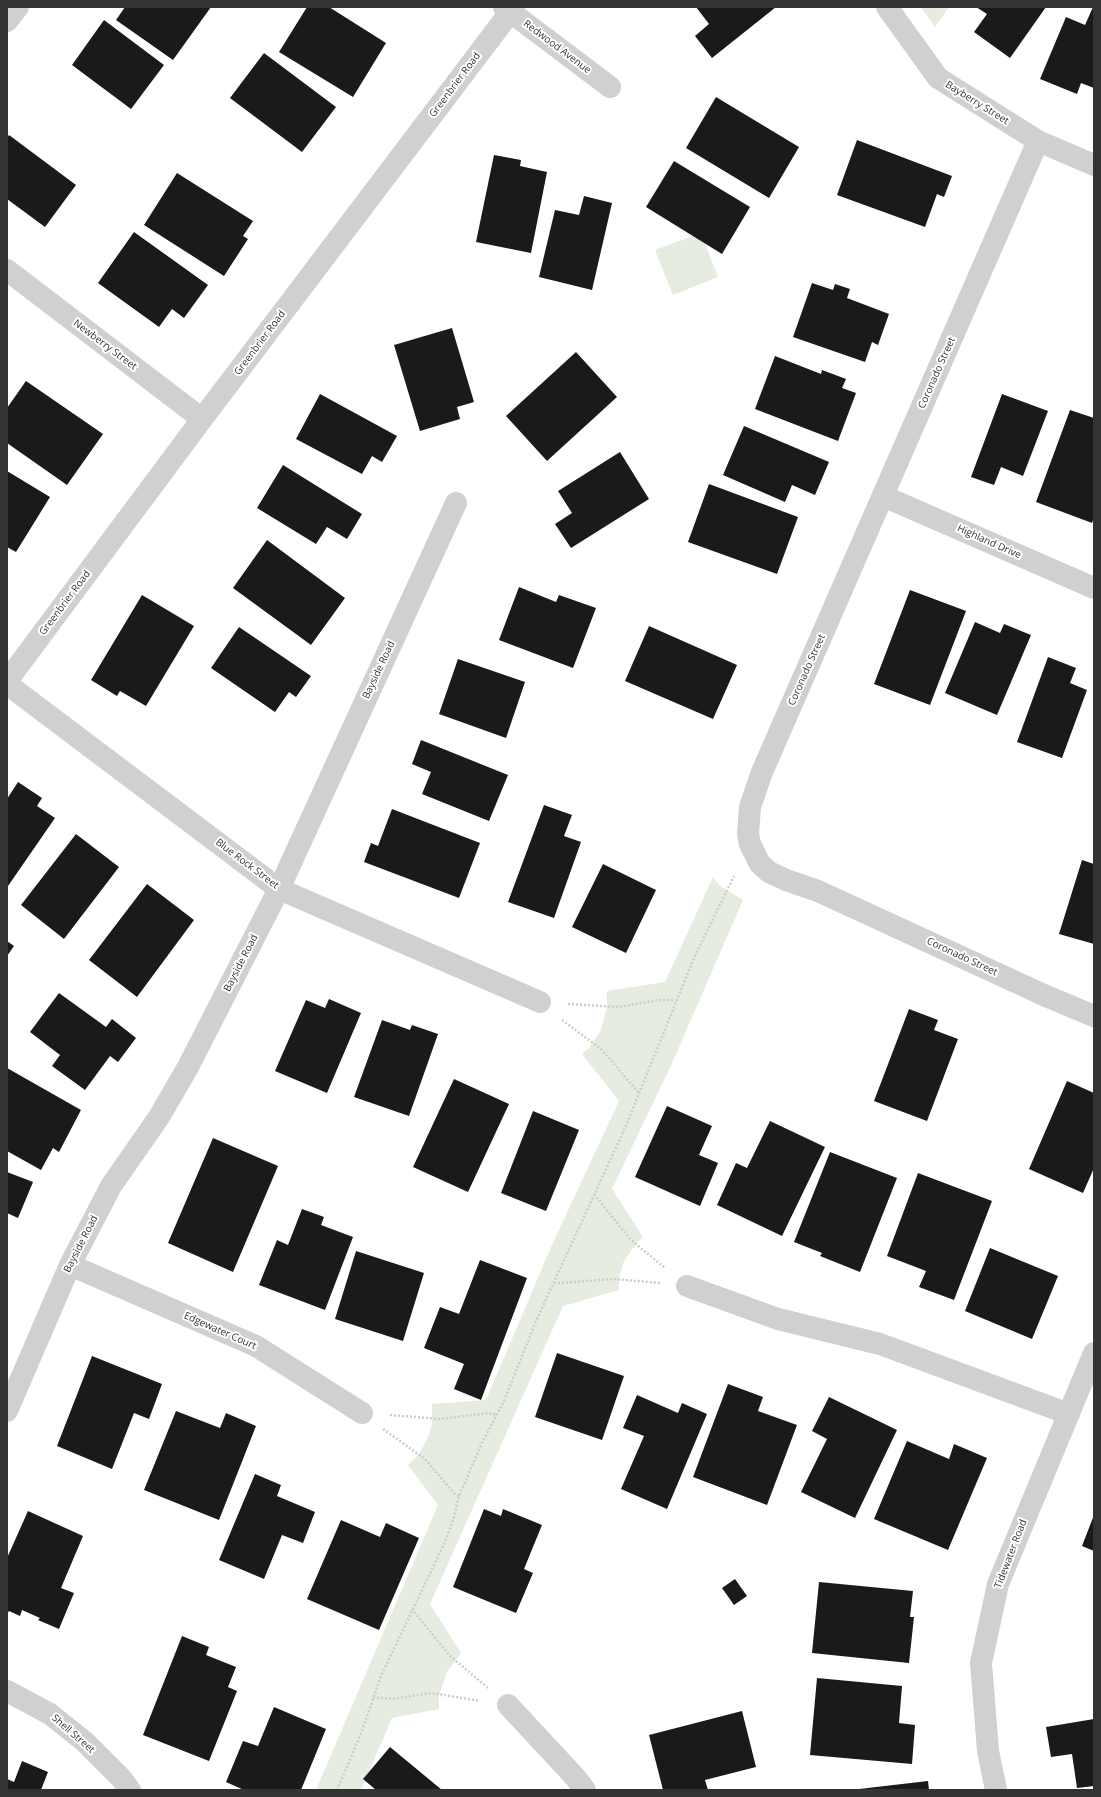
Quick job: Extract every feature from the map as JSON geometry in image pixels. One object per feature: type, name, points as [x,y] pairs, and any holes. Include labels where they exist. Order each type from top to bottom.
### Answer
[{"type":"street","points":[[7,22],[18,7]]},
{"type":"street","name":"Bayberry Street","points":[[887,7],[938,78],[1038,141],[1094,165]]},
{"type":"street","name":"Redwood Avenue","points":[[510,9],[610,87]]},
{"type":"street","name":"Greenbrier Road","points":[[7,683],[202,419],[510,9]]},
{"type":"street","name":"Coronado Street","points":[[1038,141],[762,772],[750,807],[748,834],[750,844],[760,864],[769,872],[786,880],[818,891],[1046,996],[1094,1016]]},
{"type":"street","name":"Newberry Street","points":[[7,270],[202,419]]},
{"type":"street","name":"Highland Drive","points":[[883,496],[1094,588]]},
{"type":"street","name":"Bayside Road","points":[[7,1411],[70,1265],[111,1186],[160,1117],[188,1067],[279,889],[456,503]]},
{"type":"street","name":"Blue Rock Street","points":[[7,683],[279,889],[540,1002]]},
{"type":"street","name":"Edgewater Court","points":[[70,1265],[256,1346],[362,1413]]},
{"type":"street","points":[[687,1286],[778,1319],[880,1344],[1069,1414]]},
{"type":"street","name":"Tidewater Road","points":[[996,1790],[988,1751],[981,1663],[998,1584],[1094,1353]]},
{"type":"street","name":"Shell Street","points":[[7,1691],[50,1714],[79,1737],[121,1778],[130,1790]]},
{"type":"street","points":[[508,1705],[575,1777],[584,1790]]},
{"type":"path","points":[[337,1790],[360,1736],[373,1697],[412,1609],[444,1544],[454,1517],[459,1496],[482,1443],[497,1415],[536,1320],[625,1128],[694,958],[750,844]]},
{"type":"path","points":[[540,1002],[618,1007],[659,1000],[677,1000]]},
{"type":"path","points":[[540,1002],[601,1049],[633,1088],[639,1093]]},
{"type":"path","points":[[594,1194],[630,1239],[687,1286]]},
{"type":"path","points":[[554,1283],[561,1284],[613,1279],[687,1286]]},
{"type":"path","points":[[362,1413],[440,1419],[489,1413],[497,1415]]},
{"type":"path","points":[[362,1413],[425,1459],[454,1493],[459,1496]]},
{"type":"path","points":[[412,1609],[449,1655],[508,1705]]},
{"type":"path","points":[[373,1697],[391,1699],[432,1693],[508,1705]]},
{"type":"shaded area","points":[[921,7],[949,7],[935,27]]},
{"type":"shaded area","points":[[701,233],[718,277],[673,295],[655,250]]},
{"type":"shaded area","points":[[713,877],[720,886],[743,900],[673,1061],[612,1189],[643,1237],[624,1261],[619,1277],[619,1290],[563,1306],[430,1604],[461,1653],[447,1672],[439,1695],[439,1709],[392,1718],[361,1790],[316,1790],[438,1505],[408,1465],[419,1454],[429,1435],[432,1424],[432,1404],[486,1400],[551,1247],[619,1101],[582,1054],[589,1048],[601,1030],[607,1006],[607,991],[665,982]]},
{"type":"building","points":[[125,7],[211,7],[173,60],[116,20]]},
{"type":"building","points":[[307,7],[329,7],[386,43],[353,97],[279,52]]},
{"type":"building","points":[[696,7],[776,7],[712,58],[695,36],[709,24]]},
{"type":"building","points":[[976,7],[1046,7],[1010,58],[974,32],[987,14]]},
{"type":"building","points":[[1093,7],[1094,88],[1081,83],[1077,94],[1040,79],[1066,17],[1085,25]]},
{"type":"building","points":[[104,20],[164,65],[131,109],[72,65]]},
{"type":"building","points":[[264,53],[336,107],[302,152],[230,98]]},
{"type":"building","points":[[716,97],[799,147],[769,198],[686,148]]},
{"type":"building","points":[[9,135],[76,185],[45,227],[7,199],[7,138]]},
{"type":"building","points":[[857,140],[952,176],[944,197],[937,194],[925,227],[837,195]]},
{"type":"building","points":[[494,155],[521,160],[520,166],[547,172],[531,253],[476,242]]},
{"type":"building","points":[[674,161],[750,207],[722,254],[646,207]]},
{"type":"building","points":[[177,173],[253,221],[243,236],[248,239],[224,276],[144,225]]},
{"type":"building","points":[[584,196],[612,203],[592,290],[539,277],[555,210],[579,215]]},
{"type":"building","points":[[134,232],[208,285],[184,318],[172,309],[159,327],[98,283]]},
{"type":"building","points":[[812,283],[833,290],[835,284],[850,289],[847,298],[889,314],[878,345],[872,342],[865,362],[793,337]]},
{"type":"building","points":[[452,328],[474,402],[457,407],[460,419],[420,431],[394,345]]},
{"type":"building","points":[[576,352],[617,397],[547,461],[506,416]]},
{"type":"building","points":[[775,356],[821,374],[822,370],[846,379],[842,388],[856,393],[838,441],[755,409]]},
{"type":"building","points":[[26,381],[103,434],[67,485],[7,443],[7,408]]},
{"type":"building","points":[[320,394],[397,436],[382,462],[372,456],[362,474],[296,439]]},
{"type":"building","points":[[1002,394],[1048,411],[1023,476],[1001,467],[994,485],[971,477]]},
{"type":"building","points":[[1070,410],[1094,418],[1094,517],[1092,523],[1036,502]]},
{"type":"building","points":[[744,426],[829,462],[815,495],[792,485],[785,502],[723,475]]},
{"type":"building","points":[[620,452],[649,499],[571,548],[555,524],[572,513],[558,491]]},
{"type":"building","points":[[283,465],[362,514],[347,539],[327,527],[316,544],[257,508]]},
{"type":"building","points":[[7,471],[50,497],[16,552],[7,547]]},
{"type":"building","points":[[709,484],[798,517],[777,574],[688,542]]},
{"type":"building","points":[[267,540],[345,598],[311,645],[233,588]]},
{"type":"building","points":[[519,587],[556,602],[559,595],[596,608],[573,668],[499,640]]},
{"type":"building","points":[[910,590],[966,611],[930,705],[874,684]]},
{"type":"building","points":[[142,595],[194,626],[146,706],[120,691],[117,696],[91,680]]},
{"type":"building","points":[[975,622],[1000,633],[1004,624],[1031,635],[997,715],[945,693]]},
{"type":"building","points":[[649,626],[737,665],[713,719],[625,681]]},
{"type":"building","points":[[239,627],[311,676],[296,697],[289,692],[275,712],[211,668]]},
{"type":"building","points":[[1048,657],[1076,668],[1070,683],[1087,690],[1062,758],[1017,742]]},
{"type":"building","points":[[458,659],[525,682],[506,738],[439,714]]},
{"type":"building","points":[[421,740],[508,775],[489,821],[422,794],[431,772],[412,764]]},
{"type":"building","points":[[18,782],[42,798],[37,806],[55,818],[8,886],[7,799]]},
{"type":"building","points":[[544,805],[572,815],[564,836],[581,842],[554,918],[508,902]]},
{"type":"building","points":[[392,809],[480,843],[459,898],[364,862],[371,843],[378,846]]},
{"type":"building","points":[[76,834],[119,867],[64,939],[21,905]]},
{"type":"building","points":[[1082,860],[1094,864],[1094,944],[1059,934]]},
{"type":"building","points":[[603,864],[656,890],[626,953],[572,927]]},
{"type":"building","points":[[147,884],[194,920],[137,997],[89,960]]},
{"type":"building","points":[[7,941],[14,946],[7,956]]},
{"type":"building","points":[[59,993],[106,1027],[112,1019],[136,1038],[118,1062],[110,1056],[85,1090],[52,1066],[60,1055],[30,1032]]},
{"type":"building","points":[[329,999],[361,1013],[327,1093],[275,1071],[306,1000],[325,1008]]},
{"type":"building","points":[[909,1009],[938,1020],[934,1030],[958,1039],[927,1121],[874,1101]]},
{"type":"building","points":[[382,1020],[410,1030],[412,1025],[438,1034],[409,1116],[354,1097]]},
{"type":"building","points":[[7,1068],[81,1110],[59,1152],[53,1148],[41,1170],[7,1151]]},
{"type":"building","points":[[454,1079],[509,1104],[468,1192],[413,1167]]},
{"type":"building","points":[[1067,1081],[1094,1093],[1094,1168],[1083,1193],[1029,1169]]},
{"type":"building","points":[[667,1106],[712,1126],[699,1155],[718,1163],[700,1206],[635,1177]]},
{"type":"building","points":[[533,1111],[579,1130],[546,1211],[501,1193]]},
{"type":"building","points":[[770,1121],[825,1147],[782,1236],[717,1205],[736,1163],[747,1168]]},
{"type":"building","points":[[213,1138],[278,1166],[233,1272],[168,1243]]},
{"type":"building","points":[[830,1152],[897,1178],[860,1272],[820,1256],[822,1253],[794,1242]]},
{"type":"building","points":[[7,1172],[33,1182],[18,1218],[7,1213]]},
{"type":"building","points":[[918,1173],[992,1201],[954,1300],[919,1287],[926,1271],[887,1256]]},
{"type":"building","points":[[302,1209],[324,1217],[321,1225],[353,1237],[325,1310],[259,1285],[277,1240],[288,1245]]},
{"type":"building","points":[[990,1248],[1058,1276],[1032,1339],[965,1311]]},
{"type":"building","points":[[356,1251],[424,1273],[403,1341],[335,1319]]},
{"type":"building","points":[[480,1260],[527,1278],[481,1400],[454,1389],[464,1364],[424,1348],[440,1307],[459,1314]]},
{"type":"building","points":[[557,1353],[624,1376],[602,1440],[535,1417]]},
{"type":"building","points":[[92,1356],[162,1384],[149,1419],[134,1413],[112,1469],[57,1446]]},
{"type":"building","points":[[728,1384],[763,1397],[758,1411],[797,1425],[767,1505],[693,1477]]},
{"type":"building","points":[[637,1395],[678,1413],[682,1403],[707,1414],[667,1509],[621,1489],[644,1436],[623,1428]]},
{"type":"building","points":[[829,1397],[897,1430],[855,1518],[801,1492],[827,1439],[812,1431]]},
{"type":"building","points":[[176,1411],[220,1428],[226,1413],[256,1426],[219,1520],[144,1490]]},
{"type":"building","points":[[907,1441],[949,1459],[954,1444],[987,1458],[948,1550],[874,1519]]},
{"type":"building","points":[[255,1474],[281,1485],[277,1496],[315,1512],[303,1543],[282,1535],[264,1579],[219,1560]]},
{"type":"building","points":[[484,1509],[501,1516],[503,1509],[542,1525],[524,1569],[533,1573],[516,1613],[453,1587]]},
{"type":"building","points":[[28,1511],[83,1536],[61,1588],[74,1593],[59,1629],[38,1620],[40,1618],[22,1610],[20,1616],[9,1611],[7,1614],[7,1558]]},
{"type":"building","points":[[1094,1515],[1094,1551],[1082,1546]]},
{"type":"building","points":[[341,1520],[380,1537],[386,1523],[419,1538],[379,1630],[307,1599]]},
{"type":"building","points":[[735,1579],[747,1596],[734,1605],[722,1588]]},
{"type":"building","points":[[819,1582],[913,1591],[910,1617],[914,1617],[909,1663],[812,1653]]},
{"type":"building","points":[[182,1636],[209,1647],[206,1655],[236,1667],[228,1687],[237,1691],[209,1761],[143,1735]]},
{"type":"building","points":[[817,1678],[902,1686],[899,1723],[915,1725],[912,1764],[810,1755]]},
{"type":"building","points":[[274,1707],[326,1729],[301,1790],[244,1790],[226,1782],[243,1741],[258,1746]]},
{"type":"building","points":[[742,1711],[756,1767],[705,1780],[708,1790],[663,1790],[649,1735]]},
{"type":"building","points":[[1094,1719],[1094,1786],[1077,1788],[1072,1754],[1051,1757],[1046,1727]]},
{"type":"building","points":[[390,1747],[442,1790],[376,1790],[363,1779]]},
{"type":"building","points":[[22,1761],[48,1772],[41,1790],[7,1790],[7,1779],[14,1782]]},
{"type":"building","points":[[928,1781],[929,1790],[859,1790],[859,1789]]}]
